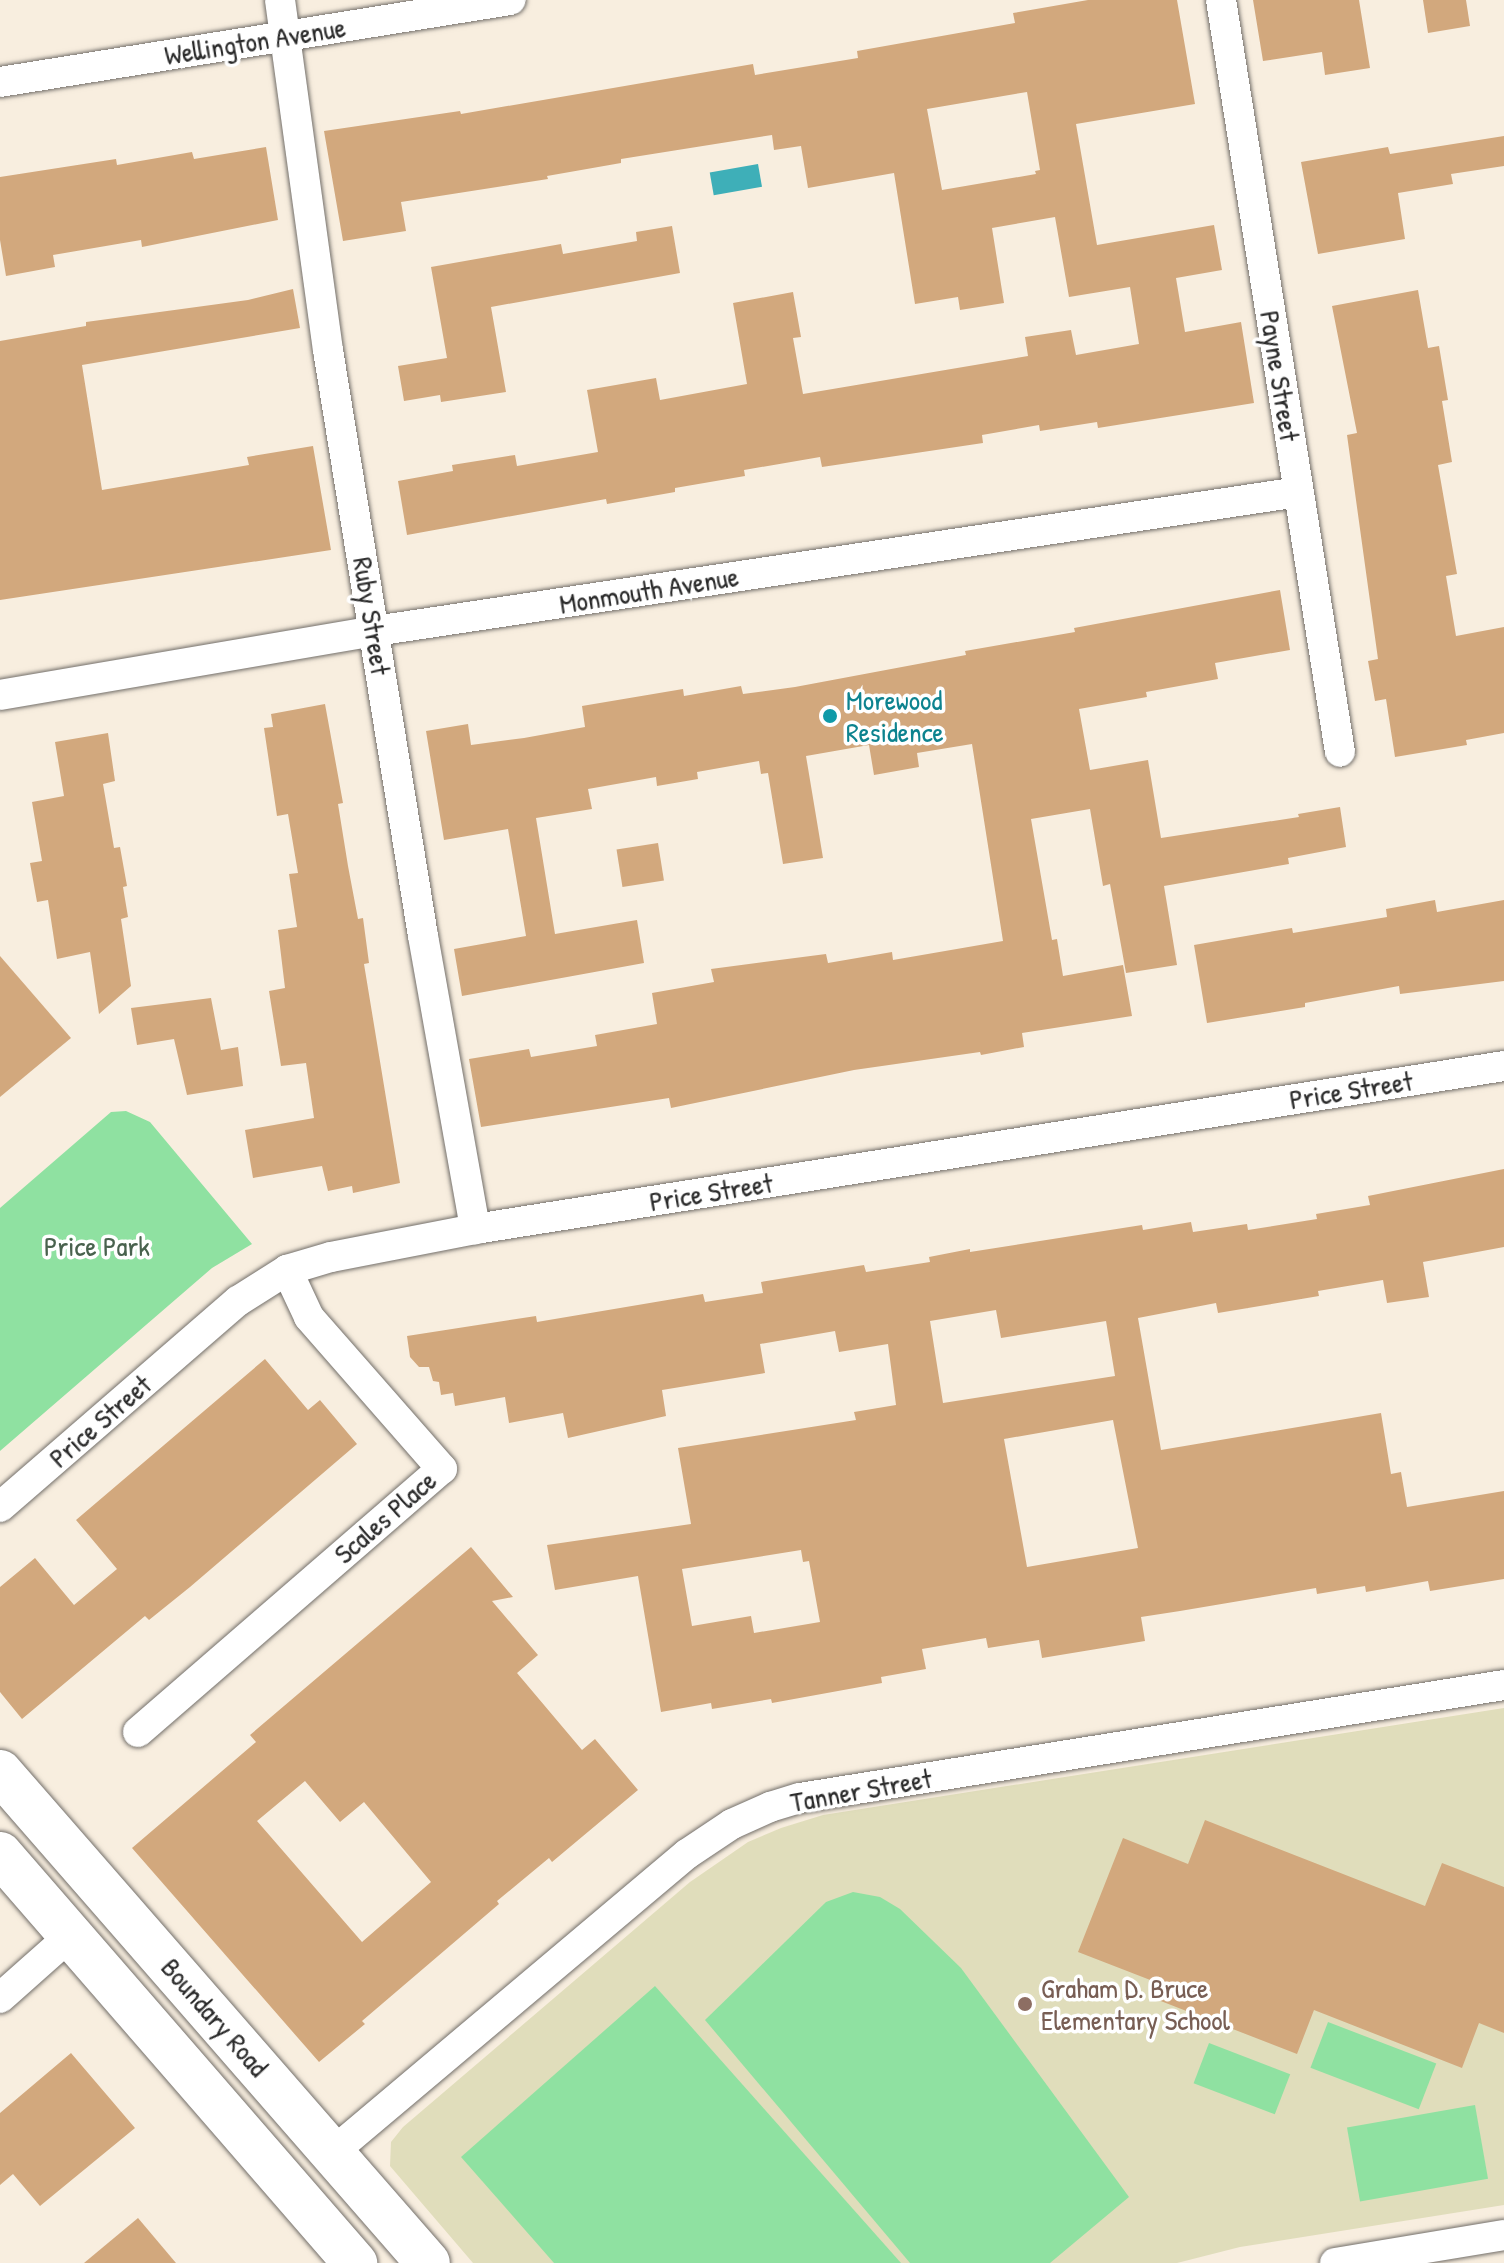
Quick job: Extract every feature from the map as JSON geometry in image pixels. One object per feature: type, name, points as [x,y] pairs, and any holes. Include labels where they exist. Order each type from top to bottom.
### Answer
[{"type":"main road","name":"Boundary Road","points":[[0,1772],[428,2263]]},
{"type":"main road","name":"Boundary Road","points":[[0,1854],[355,2263]]},
{"type":"street","name":"Ruby Street","points":[[280,0],[328,350],[475,1229]]},
{"type":"street","name":"Wellington Avenue","points":[[0,82],[510,0]]},
{"type":"street","name":"Payne Street","points":[[1221,0],[1340,752]]},
{"type":"street","name":"Monmouth Avenue","points":[[0,695],[375,631],[1299,492]]},
{"type":"street","name":"Price Street","points":[[0,1507],[238,1301],[287,1270],[331,1257],[475,1229],[1504,1066]]},
{"type":"street","name":"Scales Place","points":[[138,1732],[442,1469],[309,1317],[287,1270]]},
{"type":"street","name":"Tanner Street","points":[[333,2152],[687,1854],[732,1824],[770,1807],[800,1798],[1504,1685]]},
{"type":"street","points":[[0,1998],[71,1935]]},
{"type":"street","points":[[1335,2263],[1504,2235]]},
{"type":"shaded area","name":"Graham D. Bruce Elementary School","points":[[1504,1708],[1504,2205],[1240,2247],[1177,2263],[473,2263],[390,2166],[391,2142],[403,2127],[690,1882],[748,1842],[781,1828],[823,1815]]},
{"type":"green space","name":"Price Park","points":[[126,1111],[150,1122],[252,1244],[212,1268],[0,1451],[0,1208],[111,1112]]},
{"type":"green space","points":[[853,1892],[880,1897],[900,1909],[961,1968],[1129,2197],[1050,2263],[910,2263],[705,2020],[826,1902]]},
{"type":"green space","points":[[655,1986],[901,2263],[554,2263],[461,2157]]},
{"type":"green space","points":[[1328,2022],[1436,2064],[1419,2109],[1310,2068]]},
{"type":"green space","points":[[1209,2043],[1290,2074],[1275,2114],[1194,2083]]},
{"type":"green space","points":[[1475,2105],[1488,2179],[1360,2201],[1347,2128]]},
{"type":"water","points":[[758,164],[762,187],[714,195],[710,173]]},
{"type":"building","points":[[1088,0],[1177,0],[1195,104],[1076,124],[1097,245],[1214,225],[1222,270],[1176,278],[1185,332],[1241,322],[1254,403],[1098,428],[1097,422],[1040,431],[1039,425],[982,435],[983,443],[822,467],[820,457],[744,470],[745,476],[675,488],[675,492],[607,504],[606,499],[407,535],[398,481],[453,471],[452,465],[515,455],[517,466],[598,452],[587,390],[656,378],[660,400],[747,384],[733,303],[793,292],[801,337],[793,338],[803,394],[1028,356],[1025,337],[1071,330],[1076,355],[1139,344],[1130,287],[1069,297],[1055,217],[992,228],[1004,303],[960,310],[958,297],[915,304],[894,173],[808,188],[801,146],[774,150],[772,135],[621,159],[621,163],[547,176],[548,179],[401,202],[406,231],[343,241],[324,131],[460,111],[461,114],[753,64],[755,75],[858,58],[857,51],[1015,23],[1013,13]],"holes":[[[1027,92],[1040,170],[1035,171],[1036,174],[942,190],[927,109]]]},
{"type":"building","points":[[1253,0],[1359,0],[1370,68],[1325,75],[1322,52],[1263,61]]},
{"type":"building","points":[[1423,0],[1466,0],[1470,26],[1428,33]]},
{"type":"building","points":[[1504,136],[1504,166],[1451,174],[1453,184],[1398,193],[1405,239],[1318,254],[1301,162],[1388,147],[1390,154]]},
{"type":"building","points":[[266,147],[278,220],[142,247],[141,240],[53,255],[55,267],[6,276],[0,240],[0,177],[116,159],[117,165],[192,152],[194,159]]},
{"type":"building","points":[[672,226],[680,273],[491,307],[506,392],[441,402],[440,395],[404,401],[398,366],[447,358],[431,267],[561,244],[563,254],[637,241],[636,232]]},
{"type":"building","points":[[293,289],[300,328],[82,365],[102,490],[249,465],[247,457],[313,446],[331,550],[0,600],[0,341],[86,326],[86,322],[248,300]]},
{"type":"building","points":[[1418,290],[1428,348],[1439,346],[1448,400],[1442,401],[1452,462],[1438,465],[1457,574],[1446,576],[1456,636],[1504,627],[1504,733],[1466,740],[1467,745],[1395,757],[1386,699],[1375,701],[1368,661],[1378,659],[1347,435],[1357,433],[1332,306]]},
{"type":"building","points":[[1280,590],[1290,650],[1215,663],[1218,679],[1146,692],[1147,697],[1079,709],[1090,770],[1148,760],[1161,838],[1299,817],[1298,814],[1340,807],[1346,847],[1288,858],[1289,864],[1164,886],[1177,965],[1126,973],[1110,884],[1103,886],[1090,809],[1031,819],[1052,940],[1057,939],[1063,976],[1123,965],[1132,1016],[1022,1033],[1024,1047],[854,1070],[671,1108],[669,1098],[481,1127],[469,1059],[529,1049],[531,1057],[597,1046],[595,1035],[657,1024],[652,993],[714,982],[711,969],[826,954],[828,963],[892,952],[893,960],[1003,941],[972,744],[917,753],[919,767],[874,775],[869,745],[806,756],[823,858],[783,864],[768,773],[761,774],[759,761],[697,772],[698,779],[657,786],[656,777],[588,789],[592,809],[536,818],[555,934],[637,920],[644,963],[462,996],[454,949],[526,936],[508,829],[444,840],[426,731],[468,724],[471,745],[524,738],[585,727],[582,706],[683,689],[684,696],[741,686],[743,694],[795,687],[966,655],[965,651],[1075,632],[1074,628]]},
{"type":"building","points":[[325,704],[343,803],[338,804],[348,866],[358,919],[363,918],[369,963],[364,964],[400,1183],[353,1193],[352,1186],[328,1191],[322,1166],[253,1178],[245,1130],[314,1118],[306,1063],[281,1066],[269,991],[285,988],[278,930],[297,927],[289,874],[298,873],[288,814],[277,816],[264,728],[273,727],[271,714]]},
{"type":"building","points":[[108,733],[115,781],[103,784],[114,848],[120,847],[127,886],[123,887],[128,917],[121,919],[131,986],[99,1014],[90,952],[57,959],[48,900],[37,902],[30,863],[42,861],[32,802],[64,796],[55,742]]},
{"type":"building","points":[[658,843],[664,881],[622,887],[617,850]]},
{"type":"building","points":[[1435,900],[1437,912],[1504,900],[1504,981],[1400,994],[1399,986],[1305,1003],[1305,1007],[1207,1023],[1194,945],[1292,928],[1293,933],[1387,917],[1386,909]]},
{"type":"building","points":[[0,956],[71,1038],[0,1097]]},
{"type":"building","points":[[211,998],[221,1050],[238,1047],[243,1086],[187,1095],[174,1039],[137,1045],[131,1008]]},
{"type":"building","points":[[1504,1169],[1504,1247],[1423,1262],[1429,1297],[1387,1303],[1383,1280],[1318,1291],[1319,1296],[1218,1313],[1216,1303],[1138,1318],[1161,1450],[1381,1413],[1391,1474],[1401,1472],[1407,1507],[1504,1491],[1504,1579],[1430,1591],[1428,1581],[1366,1592],[1365,1586],[1317,1594],[1316,1588],[1141,1617],[1145,1641],[1042,1658],[1039,1640],[988,1648],[986,1638],[922,1649],[926,1669],[881,1677],[882,1683],[772,1703],[771,1699],[712,1709],[711,1703],[661,1712],[638,1576],[555,1590],[547,1545],[691,1524],[678,1448],[856,1420],[854,1412],[896,1405],[888,1344],[839,1352],[835,1331],[760,1344],[765,1373],[662,1390],[666,1416],[568,1438],[563,1413],[509,1423],[505,1397],[455,1406],[453,1393],[441,1395],[439,1382],[433,1381],[429,1367],[419,1367],[410,1357],[407,1336],[536,1316],[537,1322],[703,1294],[705,1302],[763,1293],[761,1282],[864,1265],[866,1272],[930,1262],[929,1257],[970,1249],[970,1252],[1142,1225],[1143,1230],[1191,1222],[1193,1232],[1247,1224],[1248,1230],[1317,1219],[1316,1214],[1370,1205],[1368,1196]],"holes":[[[996,1310],[1001,1338],[1106,1321],[1115,1376],[943,1403],[930,1321]],[[1113,1420],[1138,1548],[1027,1567],[1004,1439]],[[801,1550],[803,1562],[809,1561],[820,1622],[754,1633],[751,1616],[692,1626],[682,1569]]]},
{"type":"building","points":[[265,1359],[308,1410],[320,1400],[357,1444],[190,1587],[149,1620],[145,1616],[22,1719],[0,1692],[0,1587],[35,1558],[74,1605],[117,1569],[76,1520]]},
{"type":"building","points":[[471,1547],[513,1597],[492,1601],[538,1655],[517,1673],[582,1750],[595,1739],[638,1790],[552,1862],[549,1858],[497,1901],[499,1904],[362,2021],[365,2024],[319,2062],[132,1848],[256,1742],[250,1735]],"holes":[[[305,1781],[340,1822],[364,1802],[431,1882],[362,1942],[257,1821]]]},
{"type":"building","points":[[1205,1820],[1425,1906],[1442,1863],[1504,1887],[1504,2033],[1479,2023],[1462,2068],[1314,2010],[1297,2054],[1153,1998],[1158,1983],[1078,1952],[1123,1838],[1188,1864]]},
{"type":"building","points":[[71,2053],[135,2128],[40,2206],[13,2174],[0,2185],[0,2113]]},
{"type":"building","points":[[138,2218],[176,2263],[84,2263]]},
{"type":"place","name":"Morewood Residence","points":[[830,716]]},
{"type":"place","name":"Graham D. Bruce Elementary School","points":[[1025,2004]]}]
